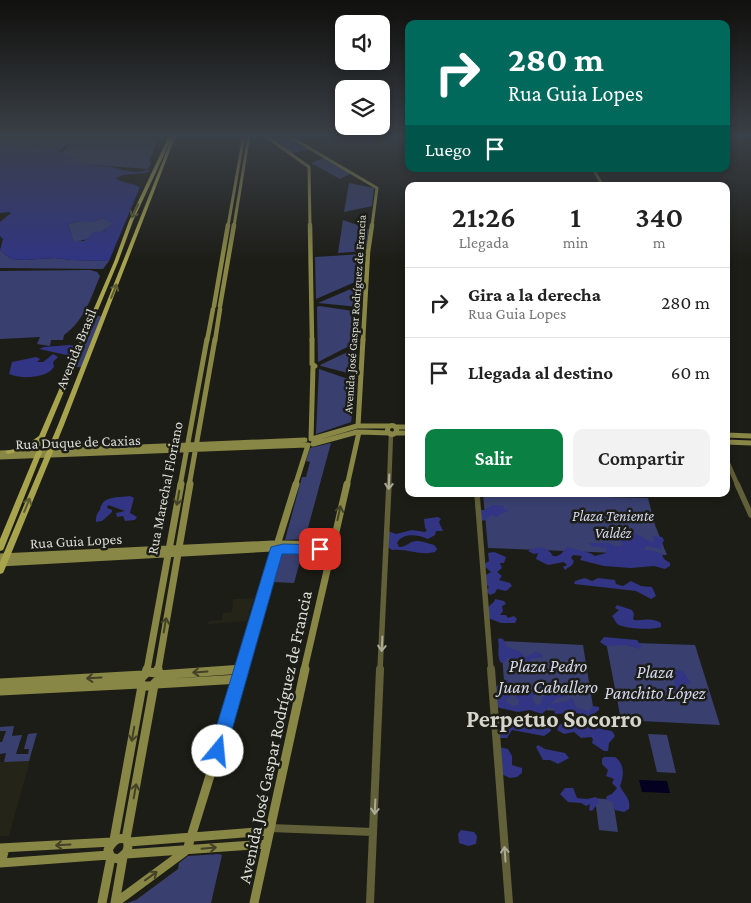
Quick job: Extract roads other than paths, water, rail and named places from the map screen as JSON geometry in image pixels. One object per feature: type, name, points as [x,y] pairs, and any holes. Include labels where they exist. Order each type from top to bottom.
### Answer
[{"type":"main road","name":"Avenida Brasil","points":[[0,548],[39,453],[42,437],[116,262],[130,220],[151,177]]},
{"type":"main road","name":"Avenida Brasil","points":[[0,572],[2,560],[61,425],[159,177]]},
{"type":"main road","name":"Rua Marechal Floriano","points":[[144,674],[224,245],[238,177]]},
{"type":"main road","name":"Rua Marechal Floriano","points":[[157,674],[241,177]]},
{"type":"main road","points":[[115,903],[188,850],[309,442],[313,366],[309,177]]},
{"type":"main road","name":"Avenida José Gaspar Rodríguez de Francia","points":[[254,903],[358,429],[368,252],[377,188],[358,177]]},
{"type":"main road","points":[[234,195],[239,195]]},
{"type":"main road","points":[[224,245],[230,245]]},
{"type":"main road","points":[[215,296],[222,296]]},
{"type":"main road","points":[[213,308],[220,308]]},
{"type":"main road","points":[[198,392],[206,392]]},
{"type":"main road","points":[[191,428],[200,427]]},
{"type":"main road","points":[[392,430],[405,428]]},
{"type":"main road","name":"Rua Duque de Caxias","points":[[0,457],[49,452],[309,442],[358,429],[392,430]]},
{"type":"main road","points":[[392,430],[405,432]]},
{"type":"main road","points":[[730,435],[751,436]]},
{"type":"main road","points":[[8,452],[25,448],[42,437]]},
{"type":"main road","points":[[730,442],[751,443]]},
{"type":"main road","name":"Rua Duque de Caxias","points":[[0,453],[39,453]]},
{"type":"main road","name":"Rua Guia Lopes","points":[[2,560],[277,546],[332,547]]},
{"type":"main road","points":[[0,683],[151,672],[157,674],[243,669]]},
{"type":"main road","points":[[102,903],[110,856],[108,850],[113,841],[141,685],[140,679],[144,674]]},
{"type":"main road","points":[[115,903],[124,856],[129,847],[127,840],[155,685],[159,679],[157,674]]},
{"type":"main road","points":[[0,691],[141,685],[148,687],[240,678]]},
{"type":"main road","points":[[52,688],[54,680]]},
{"type":"main road","points":[[267,844],[124,856],[118,859],[110,856],[0,863],[2,848],[113,841],[120,838],[127,840],[191,837],[270,830]]},
{"type":"street","points":[[370,903],[392,430]]},
{"type":"street","points":[[730,468],[751,515]]},
{"type":"street","points":[[478,497],[509,903]]},
{"type":"street","points":[[270,830],[373,832]]},
{"type":"district","name":"Perpetuo Socorro","points":[[554,719]]},
{"type":"park label","name":"Plaza Teniente Valdéz","points":[[613,524]]},
{"type":"park label","name":"Plaza Pedro Juan Caballero","points":[[548,676]]},
{"type":"park label","name":"Plaza Panchito López","points":[[655,682]]}]
